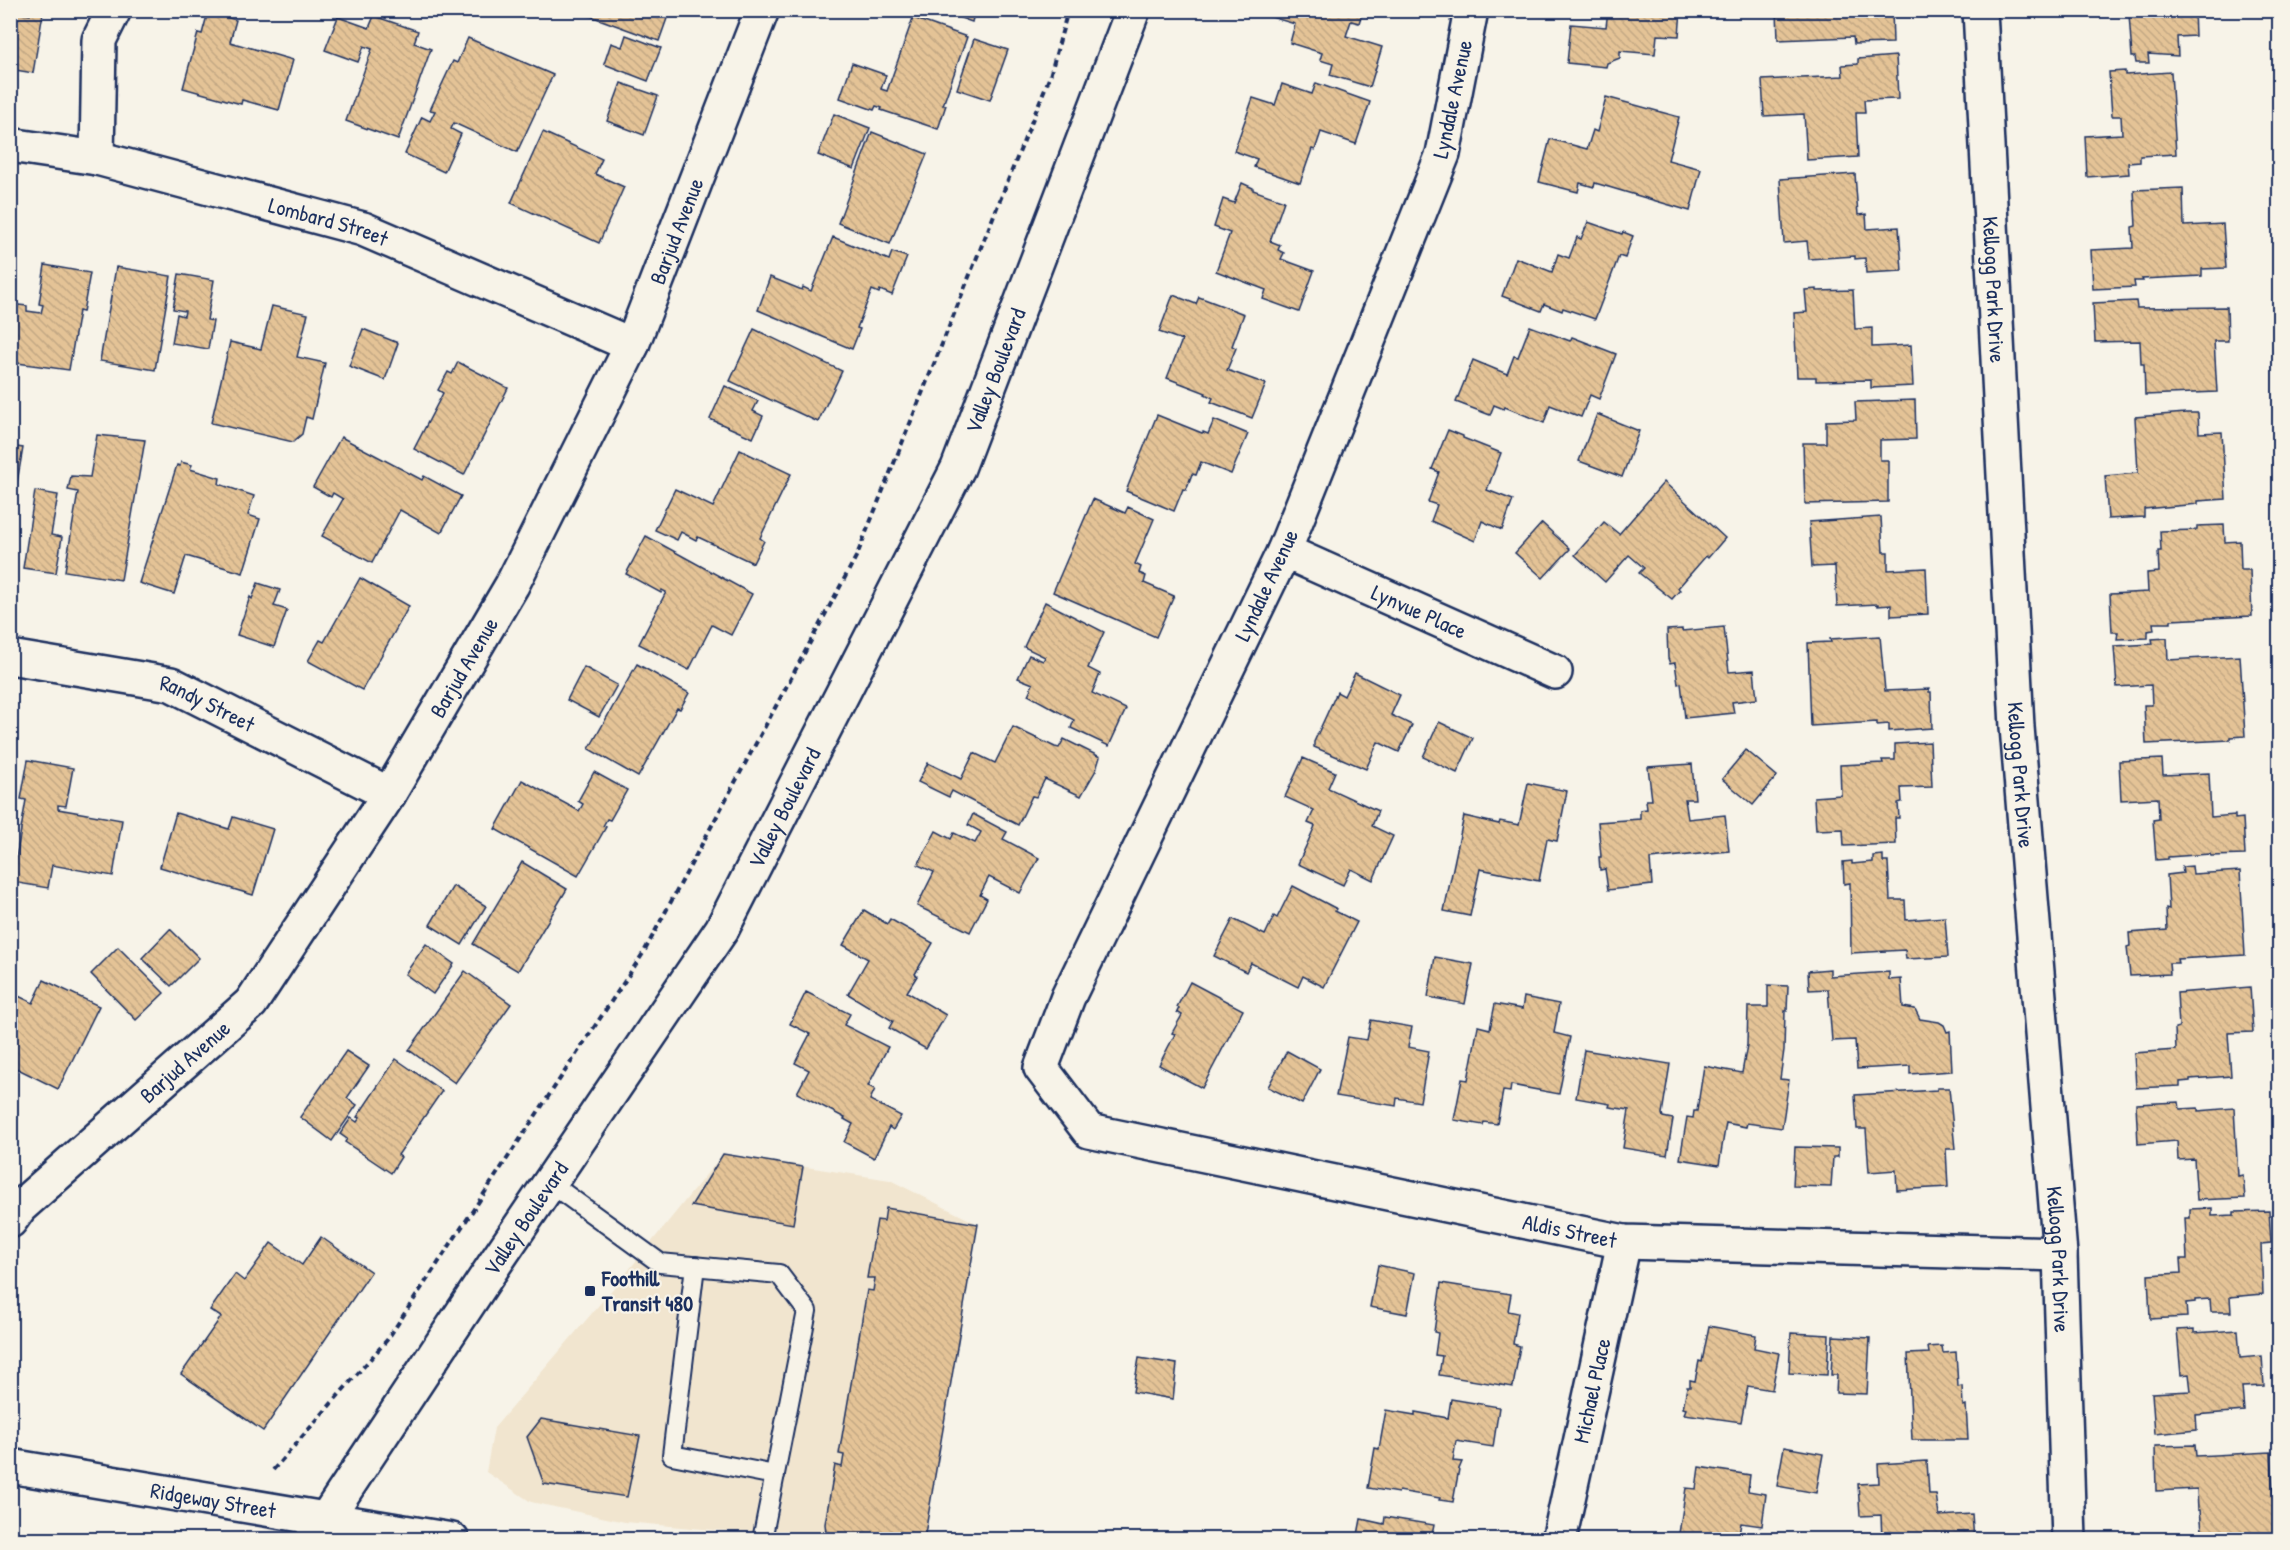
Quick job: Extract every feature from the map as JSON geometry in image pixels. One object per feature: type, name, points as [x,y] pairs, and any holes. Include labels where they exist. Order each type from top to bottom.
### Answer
[{"type":"street","points":[[97,158],[99,40],[114,10]]},
{"type":"street","name":"Barjud Avenue","points":[[14,1211],[251,1003],[389,794],[512,585],[632,345],[762,10]]},
{"type":"street","name":"Valley Boulevard","points":[[318,1529],[722,929],[958,468],[1133,10]]},
{"type":"street","name":"Lyndale Avenue","points":[[1089,1131],[1041,1068],[1068,997],[1284,550],[1443,154],[1471,10]]},
{"type":"street","name":"Kellogg Park Drive","points":[[1980,10],[2017,727],[2060,1254],[2069,1539]]},
{"type":"street","name":"Lombard Street","points":[[10,146],[97,158],[363,229],[632,345]]},
{"type":"street","name":"Lynvue Place","points":[[1284,550],[1555,672]]},
{"type":"street","name":"Randy Street","points":[[10,657],[171,684],[389,794]]},
{"type":"street","name":"Aldis Street","points":[[1089,1131],[1624,1242],[2060,1254]]},
{"type":"street","name":"Michael Place","points":[[1559,1539],[1624,1242]]},
{"type":"street","name":"Ridgeway Street","points":[[10,1466],[250,1506],[318,1529],[452,1539]]},
{"type":"lane","points":[[550,1183],[660,1263],[779,1274],[807,1311],[762,1539]]},
{"type":"lane","points":[[695,1266],[672,1455],[775,1475]]},
{"type":"path","points":[[250,1506],[271,1473],[387,1340],[644,952],[857,555],[1050,76],[1068,10]]},
{"type":"shaded area","points":[[723,1154],[890,1180],[978,1224],[924,1539],[817,1539],[625,1522],[531,1502],[486,1472],[494,1428],[628,1271]]},
{"type":"building","points":[[574,10],[670,10],[659,41]]},
{"type":"building","points":[[938,10],[975,10],[972,22]]},
{"type":"building","points":[[1270,10],[1363,10],[1359,23],[1351,21],[1346,36],[1382,47],[1370,87],[1330,75],[1333,64],[1320,60],[1322,53],[1290,43],[1295,24],[1268,16]]},
{"type":"building","points":[[1608,10],[1681,10],[1679,36],[1657,35],[1655,54],[1620,51],[1620,58],[1607,63],[1606,67],[1567,63],[1571,24],[1606,27]]},
{"type":"building","points":[[1777,10],[1892,10],[1893,43],[1854,44],[1853,37],[1778,40]]},
{"type":"building","points":[[2119,10],[2194,10],[2195,36],[2177,37],[2178,56],[2148,54],[2149,63],[2136,63],[2135,57],[2132,57],[2129,14],[2119,15]]},
{"type":"building","points":[[30,11],[43,13],[33,73],[10,69],[10,12],[30,15]]},
{"type":"building","points":[[208,12],[236,20],[230,42],[293,60],[279,110],[242,100],[241,104],[183,88],[198,33],[202,34]]},
{"type":"building","points":[[374,16],[418,31],[414,43],[431,49],[398,140],[346,121],[372,49],[364,46],[358,62],[325,50],[338,17],[369,28]]},
{"type":"building","points":[[913,18],[967,37],[943,105],[946,105],[938,129],[881,110],[882,108],[876,106],[874,110],[840,98],[852,63],[886,75],[881,89],[887,91]]},
{"type":"building","points":[[626,35],[661,48],[648,81],[604,64],[611,43],[622,47]]},
{"type":"building","points":[[468,38],[553,75],[517,152],[454,123],[451,129],[461,134],[444,172],[405,154],[422,117],[430,121],[435,111],[430,110],[453,61],[457,63]]},
{"type":"building","points":[[974,39],[1008,50],[990,100],[957,89]]},
{"type":"building","points":[[1896,56],[1898,99],[1864,100],[1865,113],[1856,113],[1858,157],[1807,160],[1804,114],[1764,116],[1762,80],[1843,76],[1842,65],[1858,64],[1858,59]]},
{"type":"building","points":[[2125,71],[2125,75],[2171,72],[2176,154],[2140,156],[2140,162],[2128,163],[2129,174],[2087,177],[2085,136],[2122,134],[2121,116],[2112,116],[2109,72]]},
{"type":"building","points":[[621,83],[658,96],[644,135],[607,121]]},
{"type":"building","points":[[1316,83],[1370,102],[1356,144],[1321,132],[1315,150],[1312,149],[1300,183],[1254,167],[1257,159],[1234,151],[1253,98],[1275,105],[1282,84],[1312,94]]},
{"type":"building","points":[[1606,97],[1679,117],[1668,160],[1701,169],[1690,211],[1595,183],[1594,187],[1580,183],[1578,192],[1539,182],[1550,139],[1587,149],[1593,130],[1597,132]]},
{"type":"building","points":[[834,114],[870,128],[854,169],[818,155]]},
{"type":"building","points":[[543,132],[602,159],[595,174],[624,187],[599,243],[511,203]]},
{"type":"building","points":[[872,132],[927,154],[890,244],[838,223]]},
{"type":"building","points":[[1855,174],[1858,215],[1866,214],[1867,229],[1899,227],[1902,271],[1866,273],[1865,258],[1855,259],[1855,256],[1809,259],[1807,241],[1784,243],[1780,179]]},
{"type":"building","points":[[1242,183],[1253,190],[1284,201],[1270,241],[1280,245],[1278,250],[1284,253],[1281,259],[1314,271],[1299,312],[1263,299],[1266,290],[1216,271],[1230,233],[1214,227],[1223,199],[1234,203]]},
{"type":"building","points":[[2183,188],[2184,226],[2223,224],[2226,268],[2202,269],[2202,276],[2142,279],[2143,281],[2134,281],[2135,287],[2093,289],[2091,250],[2133,248],[2132,227],[2136,226],[2134,190]]},
{"type":"building","points":[[1588,222],[1633,236],[1625,258],[1619,256],[1595,319],[1544,304],[1541,311],[1502,296],[1516,258],[1552,272],[1558,254],[1569,258],[1577,237],[1581,239]]},
{"type":"building","points":[[833,237],[889,260],[892,252],[907,257],[892,295],[880,290],[879,293],[872,290],[857,328],[860,329],[852,349],[758,310],[770,277],[802,290],[803,287],[811,291]]},
{"type":"building","points":[[45,265],[90,273],[83,312],[79,311],[69,370],[10,362],[10,304],[27,306],[27,311],[41,313],[43,305],[39,304]]},
{"type":"building","points":[[116,267],[171,276],[155,370],[100,361]]},
{"type":"building","points":[[179,274],[214,280],[207,320],[213,321],[208,349],[172,343],[177,314],[184,316],[185,311],[173,309]]},
{"type":"building","points":[[1817,289],[1817,291],[1853,290],[1855,329],[1872,328],[1872,347],[1911,345],[1913,386],[1871,388],[1871,380],[1816,381],[1816,377],[1797,377],[1794,313],[1807,312],[1805,290]]},
{"type":"building","points":[[1173,295],[1196,304],[1199,297],[1244,314],[1232,346],[1236,348],[1227,370],[1266,384],[1252,418],[1211,402],[1213,398],[1206,393],[1167,378],[1182,340],[1159,332]]},
{"type":"building","points":[[2136,301],[2137,308],[2227,307],[2228,341],[2214,341],[2217,392],[2145,395],[2144,364],[2141,364],[2140,341],[2095,342],[2093,303]]},
{"type":"building","points":[[272,306],[308,314],[297,357],[325,363],[312,419],[306,417],[302,434],[293,442],[211,423],[230,342],[261,349]]},
{"type":"building","points":[[1530,326],[1570,341],[1572,337],[1616,354],[1599,399],[1590,395],[1581,417],[1550,405],[1544,423],[1505,407],[1504,409],[1494,405],[1490,415],[1456,402],[1473,360],[1507,374],[1514,356],[1518,357]]},
{"type":"building","points":[[363,329],[398,343],[385,380],[349,366]]},
{"type":"building","points":[[754,329],[842,371],[818,422],[730,381]]},
{"type":"building","points":[[458,362],[508,388],[464,475],[414,449],[443,393],[438,390],[448,372],[452,374]]},
{"type":"building","points":[[725,386],[758,401],[753,411],[763,416],[753,438],[710,419]]},
{"type":"building","points":[[1915,400],[1916,439],[1880,440],[1880,460],[1888,460],[1888,502],[1805,504],[1803,443],[1826,443],[1826,421],[1856,420],[1855,402]]},
{"type":"building","points":[[2198,413],[2199,433],[2222,432],[2226,499],[2144,509],[2144,517],[2108,519],[2105,476],[2138,473],[2135,417]]},
{"type":"building","points":[[1597,414],[1639,431],[1622,477],[1579,461]]},
{"type":"building","points":[[1157,415],[1202,433],[1208,434],[1214,420],[1248,434],[1231,474],[1201,462],[1196,475],[1192,474],[1186,490],[1183,489],[1174,511],[1126,491]]},
{"type":"building","points":[[1448,430],[1501,453],[1487,490],[1513,500],[1502,530],[1482,521],[1475,541],[1431,521],[1437,505],[1428,502],[1439,472],[1432,469]]},
{"type":"building","points":[[97,435],[145,440],[121,580],[65,571],[78,492],[68,490],[71,476],[90,477]]},
{"type":"building","points":[[341,437],[422,480],[424,476],[461,496],[441,533],[400,510],[372,563],[322,536],[343,499],[333,493],[331,497],[313,487]]},
{"type":"building","points":[[10,446],[23,448],[10,523]]},
{"type":"building","points":[[740,450],[791,474],[760,538],[764,541],[753,563],[698,537],[696,540],[681,532],[677,540],[655,530],[675,489],[713,507]]},
{"type":"building","points":[[181,462],[192,465],[190,469],[220,478],[219,484],[254,496],[248,515],[260,519],[243,573],[186,556],[174,594],[139,583],[177,465],[180,466]]},
{"type":"building","points":[[1664,482],[1725,538],[1678,588],[1680,590],[1672,599],[1639,573],[1644,568],[1629,555],[1605,582],[1575,555],[1604,522],[1619,534]]},
{"type":"building","points":[[35,491],[58,495],[51,535],[62,537],[56,573],[23,568]]},
{"type":"building","points":[[1093,499],[1125,513],[1128,507],[1154,519],[1135,564],[1141,567],[1139,573],[1146,576],[1144,583],[1174,596],[1156,637],[1053,592]]},
{"type":"building","points":[[1881,517],[1883,552],[1888,552],[1888,570],[1926,568],[1928,614],[1891,616],[1891,605],[1837,606],[1835,566],[1812,567],[1809,522]]},
{"type":"building","points":[[1542,523],[1570,549],[1543,578],[1515,553]]},
{"type":"building","points":[[2224,525],[2225,542],[2240,541],[2241,570],[2250,570],[2252,616],[2153,623],[2154,630],[2148,631],[2148,638],[2117,639],[2118,632],[2112,632],[2110,594],[2148,592],[2147,573],[2159,572],[2160,531],[2197,530],[2197,526]]},
{"type":"building","points":[[646,536],[752,594],[731,635],[712,625],[689,670],[639,644],[666,592],[662,590],[661,593],[626,574]]},
{"type":"building","points":[[360,578],[409,606],[362,690],[308,661],[320,640],[324,642]]},
{"type":"building","points":[[258,583],[280,590],[274,606],[287,610],[274,647],[237,635],[250,597],[252,599]]},
{"type":"building","points":[[1045,602],[1104,632],[1088,668],[1100,674],[1092,693],[1126,709],[1109,746],[1071,728],[1074,720],[1028,695],[1033,684],[1018,678],[1029,655],[1043,661],[1045,657],[1024,647]]},
{"type":"building","points":[[1724,627],[1729,672],[1754,670],[1757,699],[1732,702],[1734,713],[1685,718],[1681,683],[1678,684],[1675,663],[1670,664],[1668,658],[1667,630]]},
{"type":"building","points":[[1880,636],[1885,691],[1929,689],[1932,728],[1889,731],[1889,724],[1877,725],[1877,722],[1811,726],[1808,643],[1831,642],[1830,639]]},
{"type":"building","points":[[2167,638],[2168,660],[2240,656],[2245,736],[2230,737],[2230,740],[2146,744],[2144,705],[2152,705],[2151,685],[2117,687],[2114,646],[2153,644],[2152,639]]},
{"type":"building","points":[[637,664],[689,693],[680,709],[677,708],[638,777],[589,749]]},
{"type":"building","points":[[584,667],[617,685],[599,717],[567,700]]},
{"type":"building","points":[[1355,673],[1400,695],[1391,715],[1412,725],[1399,752],[1378,742],[1366,769],[1314,747],[1314,742],[1337,692],[1344,696]]},
{"type":"building","points":[[1439,722],[1473,738],[1457,773],[1423,757]]},
{"type":"building","points":[[1013,727],[1059,748],[1064,739],[1100,757],[1096,770],[1081,796],[1045,779],[1036,797],[1032,796],[1018,825],[952,791],[949,797],[918,782],[928,763],[961,779],[974,753],[995,763]]},
{"type":"building","points":[[1930,742],[1932,787],[1901,788],[1902,802],[1898,803],[1899,818],[1895,818],[1896,844],[1844,846],[1843,829],[1816,830],[1814,797],[1841,795],[1840,765],[1883,763],[1882,760],[1895,760],[1895,744]]},
{"type":"building","points":[[1746,750],[1777,776],[1753,805],[1722,779]]},
{"type":"building","points":[[10,756],[17,757],[10,794]]},
{"type":"building","points":[[1303,758],[1335,772],[1328,788],[1378,811],[1372,826],[1393,836],[1373,880],[1351,869],[1343,885],[1298,864],[1315,826],[1308,823],[1314,810],[1285,797]]},
{"type":"building","points":[[2162,759],[2163,775],[2209,773],[2211,817],[2235,815],[2235,819],[2243,818],[2245,855],[2211,856],[2210,854],[2156,860],[2153,820],[2159,819],[2158,798],[2121,800],[2119,761]]},
{"type":"building","points":[[28,760],[73,768],[66,806],[58,805],[58,809],[122,820],[113,876],[52,865],[48,888],[12,882],[26,800],[21,799]]},
{"type":"building","points":[[1692,764],[1695,799],[1685,799],[1688,819],[1725,815],[1729,851],[1650,859],[1652,885],[1608,890],[1605,869],[1600,870],[1598,822],[1640,819],[1640,810],[1647,809],[1646,800],[1652,800],[1648,767]]},
{"type":"building","points":[[594,772],[627,790],[610,820],[607,819],[603,826],[606,827],[578,876],[495,829],[522,780],[579,811],[583,804],[578,801]]},
{"type":"building","points":[[1528,783],[1567,791],[1557,841],[1547,839],[1539,881],[1480,869],[1470,916],[1444,911],[1464,816],[1499,824],[1500,821],[1519,825]]},
{"type":"building","points":[[176,813],[229,829],[233,817],[273,829],[253,895],[160,867]]},
{"type":"building","points":[[973,814],[1007,832],[1003,839],[1039,858],[1020,893],[989,877],[980,895],[987,899],[970,932],[917,906],[934,872],[918,865],[936,831],[951,839],[954,833],[975,843],[981,832],[968,825]]},
{"type":"building","points":[[1883,855],[1883,862],[1888,862],[1890,900],[1905,900],[1906,920],[1945,917],[1948,957],[1906,959],[1905,950],[1851,953],[1850,883],[1844,884],[1843,862],[1852,861],[1852,864],[1873,862],[1873,856]]},
{"type":"building","points":[[522,862],[567,889],[518,971],[473,944]]},
{"type":"building","points":[[2192,866],[2193,874],[2240,871],[2245,955],[2177,959],[2178,963],[2169,963],[2170,974],[2130,976],[2127,947],[2130,946],[2129,933],[2167,930],[2166,908],[2169,909],[2167,875],[2183,873],[2182,867]]},
{"type":"building","points":[[453,886],[486,906],[462,945],[430,925]]},
{"type":"building","points":[[1293,886],[1357,922],[1324,987],[1303,976],[1298,987],[1251,963],[1246,972],[1214,956],[1233,919],[1265,935],[1274,916],[1277,918]]},
{"type":"building","points":[[864,910],[887,924],[890,919],[933,943],[907,992],[946,1015],[926,1049],[889,1028],[893,1021],[848,994],[868,959],[843,945]]},
{"type":"building","points":[[170,929],[199,958],[171,986],[142,958]]},
{"type":"building","points":[[426,944],[454,964],[433,994],[405,974]]},
{"type":"building","points":[[118,947],[164,993],[136,1020],[91,974]]},
{"type":"building","points":[[1435,957],[1473,964],[1465,1004],[1428,997]]},
{"type":"building","points":[[1830,969],[1830,976],[1889,972],[1889,980],[1901,979],[1903,1007],[1915,1009],[1920,1019],[1939,1022],[1944,1025],[1947,1032],[1950,1031],[1952,1071],[1910,1074],[1910,1066],[1857,1069],[1855,1040],[1832,1041],[1828,989],[1809,990],[1808,971]]},
{"type":"building","points":[[465,971],[511,1004],[455,1083],[409,1050]]},
{"type":"building","points":[[44,980],[99,1006],[58,1089],[10,1065],[10,992],[33,1003]]},
{"type":"building","points":[[1190,982],[1243,1010],[1202,1088],[1159,1065],[1175,1034],[1172,1033],[1182,1015],[1177,1012],[1179,1008],[1177,1007]]},
{"type":"building","points":[[1768,985],[1788,986],[1780,1079],[1789,1080],[1782,1128],[1747,1123],[1746,1127],[1726,1123],[1719,1165],[1680,1159],[1687,1117],[1693,1118],[1694,1111],[1697,1111],[1704,1066],[1742,1073],[1747,1045],[1748,1007],[1768,1007]]},
{"type":"building","points":[[2250,987],[2253,1032],[2228,1033],[2231,1076],[2190,1079],[2190,1081],[2180,1082],[2180,1086],[2136,1088],[2134,1053],[2176,1050],[2175,1028],[2179,1027],[2177,993]]},
{"type":"building","points":[[806,992],[850,1014],[844,1025],[888,1047],[868,1086],[875,1089],[870,1100],[901,1116],[893,1130],[889,1127],[874,1158],[844,1142],[853,1124],[797,1093],[809,1070],[795,1063],[810,1034],[790,1024]]},
{"type":"building","points":[[1524,997],[1559,1004],[1554,1033],[1570,1037],[1559,1094],[1511,1085],[1510,1092],[1503,1091],[1497,1124],[1484,1122],[1483,1125],[1454,1120],[1462,1079],[1468,1080],[1478,1026],[1490,1029],[1495,1004],[1522,1009]]},
{"type":"building","points":[[1371,1020],[1412,1027],[1408,1047],[1429,1051],[1420,1102],[1397,1098],[1396,1106],[1336,1096],[1348,1037],[1367,1040]]},
{"type":"building","points":[[1584,1050],[1670,1064],[1662,1114],[1663,1117],[1673,1119],[1667,1155],[1623,1148],[1629,1110],[1576,1098]]},
{"type":"building","points":[[346,1051],[369,1066],[347,1098],[357,1105],[332,1141],[300,1117]]},
{"type":"building","points":[[1287,1051],[1320,1069],[1302,1104],[1268,1087]]},
{"type":"building","points":[[396,1059],[442,1091],[398,1155],[401,1157],[391,1173],[345,1142],[347,1139],[340,1134],[351,1118],[357,1122],[360,1118],[357,1117]]},
{"type":"building","points":[[1937,1088],[1949,1088],[1955,1149],[1946,1149],[1948,1187],[1897,1190],[1896,1170],[1869,1172],[1866,1129],[1857,1129],[1855,1095],[1937,1090]]},
{"type":"building","points":[[2179,1102],[2180,1109],[2198,1108],[2198,1111],[2234,1108],[2238,1176],[2243,1175],[2245,1198],[2197,1200],[2194,1159],[2178,1160],[2177,1141],[2138,1144],[2136,1104]]},
{"type":"building","points":[[1795,1147],[1838,1148],[1838,1157],[1833,1157],[1831,1187],[1793,1186]]},
{"type":"building","points":[[723,1154],[803,1167],[793,1224],[691,1206]]},
{"type":"building","points":[[886,1208],[978,1224],[924,1540],[851,1540],[829,1536],[827,1540],[825,1524],[835,1465],[842,1467],[844,1455],[839,1454],[867,1290],[873,1291],[875,1278],[867,1278],[877,1220],[884,1221]]},
{"type":"building","points":[[2212,1208],[2212,1216],[2234,1215],[2234,1212],[2269,1211],[2271,1243],[2261,1244],[2263,1294],[2230,1297],[2231,1312],[2211,1312],[2210,1299],[2195,1300],[2195,1302],[2186,1303],[2187,1317],[2150,1319],[2148,1275],[2181,1273],[2180,1259],[2187,1259],[2185,1218],[2190,1218],[2190,1209]]},
{"type":"building","points":[[321,1237],[371,1272],[263,1431],[181,1374],[221,1317],[210,1310],[235,1274],[244,1281],[271,1243],[302,1265]]},
{"type":"building","points":[[1378,1265],[1415,1273],[1407,1314],[1370,1307]]},
{"type":"building","points":[[1441,1283],[1511,1294],[1508,1311],[1518,1313],[1513,1344],[1520,1346],[1513,1387],[1439,1375],[1442,1356],[1435,1355],[1438,1333],[1434,1332]]},
{"type":"building","points":[[1709,1326],[1756,1335],[1754,1348],[1779,1353],[1772,1390],[1748,1386],[1741,1422],[1684,1414],[1687,1387],[1690,1387],[1690,1380],[1695,1381],[1699,1361],[1702,1362]]},
{"type":"building","points":[[2194,1329],[2194,1333],[2238,1330],[2240,1358],[2262,1356],[2264,1386],[2242,1387],[2244,1411],[2196,1415],[2197,1430],[2155,1434],[2152,1393],[2191,1391],[2189,1374],[2181,1375],[2177,1330]]},
{"type":"building","points":[[1791,1333],[1829,1335],[1827,1375],[1789,1373]]},
{"type":"building","points":[[1833,1336],[1870,1338],[1867,1394],[1836,1393],[1837,1375],[1831,1375]]},
{"type":"building","points":[[1942,1346],[1943,1353],[1956,1352],[1958,1387],[1962,1386],[1963,1406],[1966,1405],[1968,1440],[1912,1440],[1908,1354],[1929,1353],[1928,1347]]},
{"type":"building","points":[[1139,1358],[1177,1364],[1173,1399],[1133,1392]]},
{"type":"building","points":[[1451,1399],[1499,1407],[1493,1447],[1456,1441],[1453,1461],[1462,1462],[1453,1502],[1399,1491],[1398,1493],[1368,1488],[1375,1448],[1379,1449],[1386,1410],[1448,1418]]},
{"type":"building","points":[[541,1419],[640,1436],[627,1497],[544,1484],[527,1437]]},
{"type":"building","points":[[2195,1445],[2196,1456],[2271,1452],[2273,1495],[2276,1495],[2277,1540],[2203,1540],[2197,1489],[2156,1491],[2155,1446]]},
{"type":"building","points":[[1784,1447],[1823,1454],[1816,1493],[1777,1486]]},
{"type":"building","points":[[1927,1461],[1929,1494],[1936,1494],[1939,1516],[1972,1514],[1974,1540],[1882,1540],[1881,1515],[1860,1516],[1858,1484],[1879,1483],[1878,1464]]},
{"type":"building","points":[[1699,1467],[1750,1475],[1748,1491],[1766,1494],[1762,1526],[1741,1523],[1738,1540],[1678,1540],[1686,1488],[1696,1489]]},
{"type":"building","points":[[1385,1517],[1434,1525],[1431,1540],[1357,1540],[1361,1519],[1384,1524]]},
{"type":"place","name":"Foothill Transit 480","points":[[590,1291]]}]
